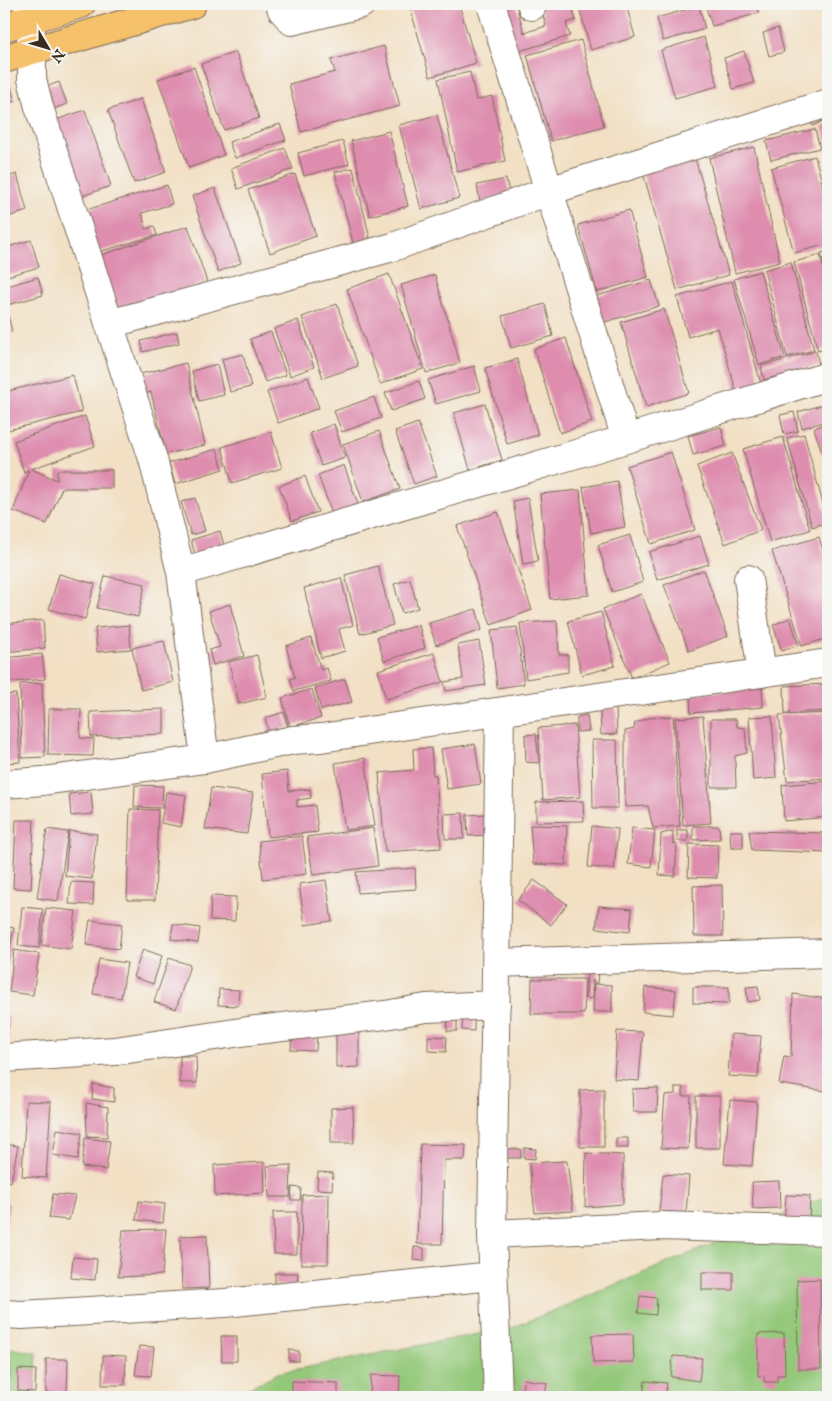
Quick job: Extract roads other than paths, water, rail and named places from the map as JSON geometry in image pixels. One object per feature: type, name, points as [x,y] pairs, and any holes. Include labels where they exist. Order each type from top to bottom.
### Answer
[{"type":"main road","points":[[4,59],[192,4]]},
{"type":"main road","points":[[4,27],[28,11],[75,5]]},
{"type":"street","points":[[280,4],[282,10],[292,21],[346,5]]},
{"type":"street","points":[[491,4],[626,439]]},
{"type":"street","points":[[28,11],[32,50],[32,79],[39,107],[153,458],[180,572],[205,759]]},
{"type":"street","points":[[109,324],[393,247],[548,191],[828,103]]},
{"type":"street","points":[[180,572],[626,439],[828,376]]},
{"type":"street","points":[[748,579],[762,673]]},
{"type":"street","points":[[4,784],[43,782],[205,759],[293,740],[500,712],[828,663]]},
{"type":"street","points":[[498,1397],[492,1276],[492,1234],[500,712]]},
{"type":"street","points":[[497,963],[828,953]]},
{"type":"street","points":[[4,1058],[115,1051],[248,1031],[385,1015],[426,1008],[496,1005]]},
{"type":"street","points":[[492,1234],[661,1226],[828,1231]]},
{"type":"street","points":[[4,1314],[22,1315],[225,1303],[492,1276]]}]
